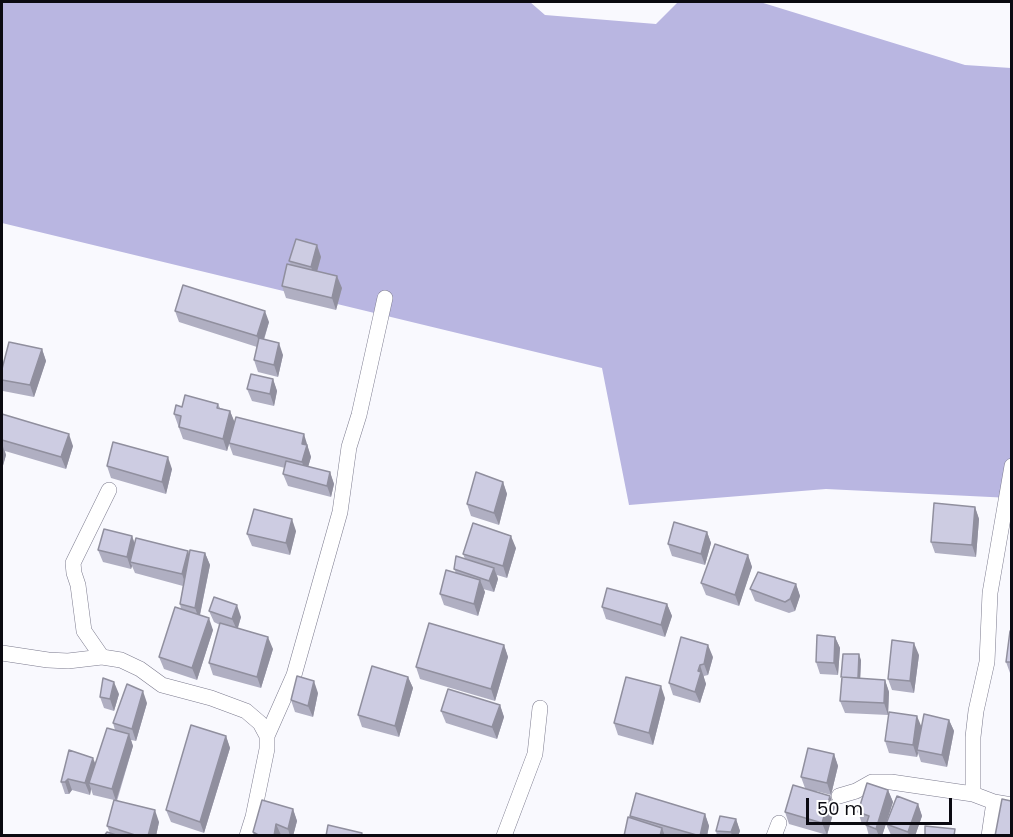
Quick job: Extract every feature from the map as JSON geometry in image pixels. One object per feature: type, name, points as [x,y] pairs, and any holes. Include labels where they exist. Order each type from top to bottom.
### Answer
[{"type":"street","points":[[247,836],[267,749],[267,736],[294,675],[340,512],[349,447],[359,415],[385,298]]},
{"type":"street","points":[[974,794],[973,736],[987,662],[990,593],[1011,466]]},
{"type":"street","points":[[102,657],[84,631],[73,563],[109,489]]},
{"type":"street","points":[[2,653],[58,660],[102,657],[121,660],[162,685],[211,698],[246,711],[260,723],[267,736]]},
{"type":"street","points":[[504,836],[535,754],[540,708]]},
{"type":"street","points":[[839,796],[856,791],[872,782],[891,782],[974,794],[994,802],[1011,805]]},
{"type":"street","points":[[989,836],[994,802]]},
{"type":"shaded area","points":[[2,2],[530,2],[545,15],[656,24],[678,2],[760,2],[965,65],[1011,68],[1011,498],[826,489],[629,505],[602,368],[2,223]]},
{"type":"building","points":[[296,239],[317,245],[311,267],[289,261]]},
{"type":"building","points":[[287,264],[337,276],[332,298],[282,286]]},
{"type":"building","points":[[183,285],[265,311],[257,336],[175,311]]},
{"type":"building","points":[[259,338],[279,343],[274,365],[254,360]]},
{"type":"building","points":[[9,342],[42,349],[30,385],[2,380],[2,369]]},
{"type":"building","points":[[251,374],[273,379],[270,394],[247,389]]},
{"type":"building","points":[[185,395],[218,404],[217,408],[230,411],[223,439],[179,427],[181,416],[174,414],[176,405],[182,407]]},
{"type":"building","points":[[2,414],[69,434],[61,457],[2,440]]},
{"type":"building","points":[[236,417],[304,434],[302,444],[307,445],[302,462],[229,443]]},
{"type":"building","points":[[113,442],[168,457],[162,482],[107,466]]},
{"type":"building","points":[[286,461],[330,472],[327,486],[283,474]]},
{"type":"building","points":[[476,472],[503,482],[494,513],[467,504]]},
{"type":"building","points":[[934,503],[975,507],[972,545],[931,542]]},
{"type":"building","points":[[254,509],[292,519],[286,543],[247,534]]},
{"type":"building","points":[[674,522],[707,532],[701,554],[668,544]]},
{"type":"building","points":[[473,523],[511,536],[503,566],[463,554]]},
{"type":"building","points":[[104,529],[132,536],[127,557],[98,550]]},
{"type":"building","points":[[136,538],[188,551],[182,574],[130,562]]},
{"type":"building","points":[[715,544],[748,555],[735,595],[701,583]]},
{"type":"building","points":[[190,550],[205,553],[195,608],[180,604]]},
{"type":"building","points":[[456,556],[494,568],[489,581],[454,569]]},
{"type":"building","points":[[446,570],[480,580],[474,604],[440,594]]},
{"type":"building","points":[[758,572],[796,584],[790,599],[785,602],[750,589]]},
{"type":"building","points":[[607,588],[667,604],[661,625],[602,607]]},
{"type":"building","points":[[214,597],[237,605],[232,619],[209,611]]},
{"type":"building","points":[[175,607],[209,618],[192,668],[159,657]]},
{"type":"building","points":[[220,623],[268,637],[257,677],[209,663]]},
{"type":"building","points":[[429,623],[504,645],[491,689],[416,667]]},
{"type":"building","points":[[1010,631],[1011,662],[1006,662]]},
{"type":"building","points":[[817,635],[835,637],[834,663],[816,662]]},
{"type":"building","points":[[681,637],[708,645],[704,664],[700,665],[698,671],[701,672],[695,692],[669,683]]},
{"type":"building","points":[[892,640],[914,643],[910,681],[888,679]]},
{"type":"building","points":[[843,654],[859,654],[858,678],[841,677]]},
{"type":"building","points":[[372,666],[408,677],[395,726],[358,715]]},
{"type":"building","points":[[297,676],[314,681],[308,706],[291,700]]},
{"type":"building","points":[[626,677],[661,686],[649,733],[614,723]]},
{"type":"building","points":[[842,677],[885,680],[884,703],[840,701]]},
{"type":"building","points":[[103,678],[114,682],[110,699],[100,697]]},
{"type":"building","points":[[127,684],[143,691],[132,729],[113,723]]},
{"type":"building","points":[[448,689],[500,705],[492,727],[441,711]]},
{"type":"building","points":[[889,712],[917,716],[913,745],[885,741]]},
{"type":"building","points":[[924,714],[949,720],[942,755],[917,750]]},
{"type":"building","points":[[191,725],[226,736],[200,822],[166,810]]},
{"type":"building","points":[[107,728],[129,734],[112,789],[89,783]]},
{"type":"building","points":[[808,748],[834,754],[827,783],[801,777]]},
{"type":"building","points":[[69,750],[93,758],[85,783],[68,779],[61,782]]},
{"type":"building","points":[[867,783],[888,790],[876,829],[866,825],[869,816],[858,812]]},
{"type":"building","points":[[793,785],[830,796],[822,823],[785,812]]},
{"type":"building","points":[[636,793],[705,814],[700,836],[630,816]]},
{"type":"building","points":[[897,796],[918,804],[908,832],[886,824]]},
{"type":"building","points":[[1002,799],[1011,801],[1011,836],[995,836]]},
{"type":"building","points":[[114,800],[155,810],[148,836],[138,836],[107,826]]},
{"type":"building","points":[[262,800],[293,809],[288,829],[276,824],[274,836],[260,836],[253,832]]},
{"type":"building","points":[[720,816],[736,819],[731,832],[716,831]]},
{"type":"building","points":[[628,817],[662,828],[660,836],[624,836]]},
{"type":"building","points":[[328,825],[362,833],[361,836],[326,836]]},
{"type":"building","points":[[925,826],[955,829],[954,836],[925,836]]},
{"type":"building","points":[[107,832],[119,836],[104,836]]}]
